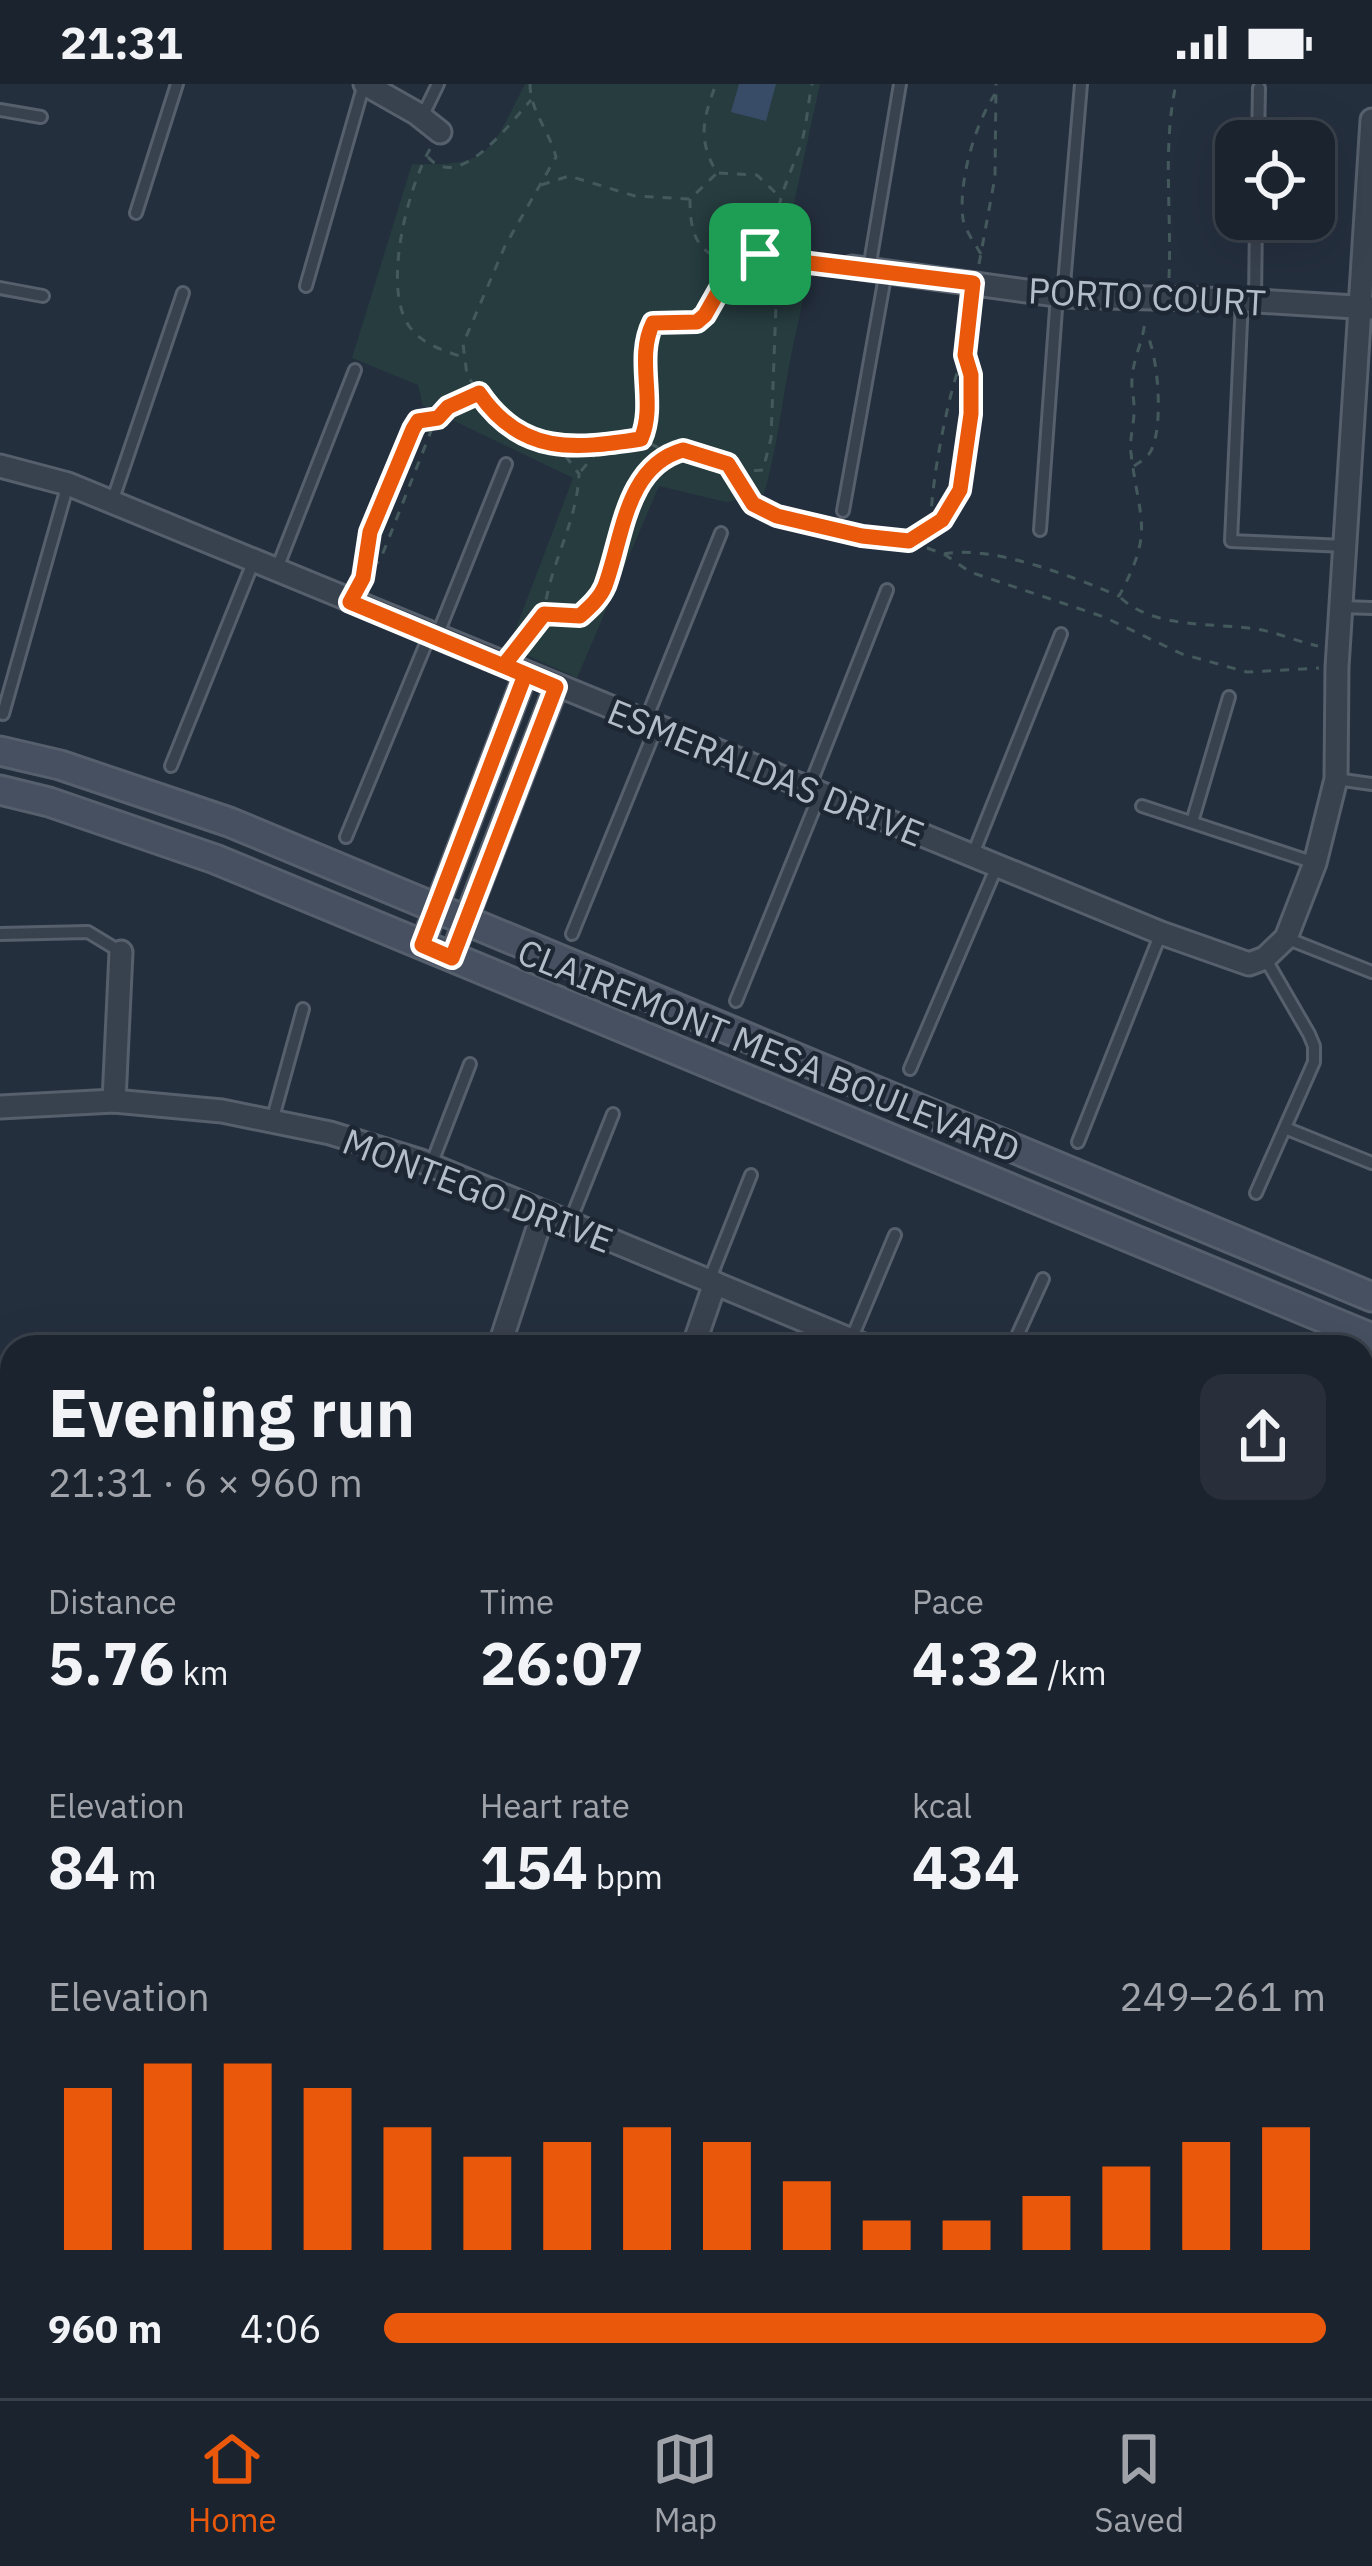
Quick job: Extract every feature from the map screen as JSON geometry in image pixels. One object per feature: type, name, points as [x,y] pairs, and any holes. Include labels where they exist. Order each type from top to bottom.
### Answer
[{"type":"main road","name":"CLAIREMONT MESA BOULEVARD","points":[[0,751],[60,765],[229,822],[1372,1297]]},
{"type":"main road","name":"CLAIREMONT MESA BOULEVARD","points":[[0,790],[215,859],[1365,1335]]},
{"type":"street","points":[[365,84],[440,133]]},
{"type":"street","points":[[1264,958],[1286,938],[1315,863],[1336,779],[1341,607],[1363,429],[1372,120]]},
{"type":"street","name":"PORTO COURT","points":[[869,269],[1060,295],[1367,308]]},
{"type":"street","name":"ESMERALDAS DRIVE","points":[[0,466],[68,484],[1238,963],[1264,958]]},
{"type":"street","points":[[422,945],[514,670]]},
{"type":"street","points":[[452,958],[556,687]]},
{"type":"street","points":[[114,1101],[121,952]]},
{"type":"street","name":"MONTEGO DRIVE","points":[[0,1107],[114,1101],[222,1111],[330,1133],[431,1165],[840,1335]]},
{"type":"street","points":[[503,1335],[543,1213]]},
{"type":"street","points":[[697,1335],[712,1282]]},
{"type":"lane","points":[[136,213],[177,84]]},
{"type":"lane","points":[[306,286],[365,84]]},
{"type":"lane","points":[[422,117],[438,84]]},
{"type":"lane","points":[[843,511],[869,269],[900,84]]},
{"type":"lane","points":[[1040,530],[1081,84]]},
{"type":"lane","points":[[1258,120],[1259,88]]},
{"type":"lane","points":[[0,110],[41,117]]},
{"type":"lane","points":[[1254,240],[1232,541],[1346,546]]},
{"type":"lane","points":[[0,287],[43,296]]},
{"type":"lane","points":[[112,502],[183,293]]},
{"type":"lane","points":[[276,571],[355,370]]},
{"type":"lane","points":[[346,837],[506,464]]},
{"type":"lane","points":[[3,714],[68,484]]},
{"type":"lane","points":[[572,934],[721,533]]},
{"type":"lane","points":[[171,766],[254,560]]},
{"type":"lane","points":[[736,1001],[887,590]]},
{"type":"lane","points":[[1341,607],[1372,608]]},
{"type":"lane","points":[[973,856],[1061,634]]},
{"type":"lane","points":[[1192,822],[1229,697]]},
{"type":"lane","points":[[1336,779],[1372,784]]},
{"type":"lane","points":[[1142,806],[1315,863]]},
{"type":"lane","points":[[910,1069],[997,866]]},
{"type":"lane","points":[[0,934],[88,932],[121,952]]},
{"type":"lane","points":[[1078,1142],[1161,933]]},
{"type":"lane","points":[[1286,938],[1372,972]]},
{"type":"lane","points":[[1256,1193],[1314,1062],[1315,1046],[1264,958]]},
{"type":"lane","points":[[272,1121],[303,1009]]},
{"type":"lane","points":[[431,1165],[470,1064]]},
{"type":"lane","points":[[569,1224],[613,1114]]},
{"type":"lane","points":[[1285,1128],[1372,1162]]},
{"type":"lane","points":[[712,1282],[751,1175]]},
{"type":"lane","points":[[862,1335],[895,1235]]},
{"type":"lane","points":[[1017,1335],[1043,1279]]},
{"type":"path","points":[[530,84],[534,112],[551,136],[556,157],[484,290],[464,344],[467,375],[522,434],[558,446],[603,446],[641,439],[670,453]]},
{"type":"path","points":[[716,84],[701,132],[718,173]]},
{"type":"path","points":[[785,260],[776,245],[782,199],[801,142],[812,84]]},
{"type":"path","points":[[933,526],[929,510],[945,434],[947,395],[965,355],[973,283],[995,177],[996,84]]},
{"type":"path","points":[[1120,596],[1142,547],[1143,510],[1130,452],[1135,409],[1132,374],[1137,344],[1158,298],[1171,231],[1165,167],[1176,84]]},
{"type":"path","points":[[982,256],[963,221],[969,159],[983,113],[997,92]]},
{"type":"path","points":[[427,155],[435,165],[449,168],[475,158],[531,100]]},
{"type":"path","points":[[440,133],[408,205],[397,286],[412,332],[465,358]]},
{"type":"path","points":[[540,186],[569,176],[634,196],[690,199],[718,173],[758,175],[782,199]]},
{"type":"path","points":[[690,199],[696,242],[705,253],[734,264]]},
{"type":"path","points":[[641,439],[647,420],[646,337],[653,323],[697,322],[734,264],[776,245]]},
{"type":"path","points":[[785,260],[869,269]]},
{"type":"path","points":[[734,472],[763,470],[771,438],[777,279],[785,260]]},
{"type":"path","points":[[1134,466],[1147,458],[1156,434],[1156,352],[1145,330]]},
{"type":"path","points":[[909,541],[942,520],[960,490],[971,414],[971,375],[965,355]]},
{"type":"path","points":[[350,602],[381,558],[438,418],[448,407],[479,393]]},
{"type":"path","points":[[363,578],[370,532],[413,429],[418,421],[438,418]]},
{"type":"path","points":[[558,446],[579,474]]},
{"type":"path","points":[[514,670],[544,614],[545,592],[572,523],[579,474],[603,446]]},
{"type":"path","points":[[544,614],[580,616],[594,603],[604,588],[639,486],[652,465],[683,450],[728,464],[753,504],[777,516],[862,536],[909,541],[944,554],[970,572],[1104,617],[1182,654],[1247,672],[1338,658]]},
{"type":"path","points":[[944,554],[961,550],[1022,563],[1120,596],[1133,609],[1171,620],[1248,628],[1338,658]]},
{"type":"green space","points":[[525,84],[820,84],[788,231],[812,245],[764,494],[726,502],[659,486],[577,678],[509,647],[573,478],[423,406],[418,385],[352,358],[412,164],[459,162],[486,150]]},
{"type":"water","points":[[739,84],[776,84],[766,121],[731,112]]},
{"type":"route","points":[[776,245],[785,260],[973,283],[965,355],[971,375],[971,414],[960,490],[942,520],[909,541],[862,536],[777,516],[753,504],[728,464],[683,450],[652,465],[627,510],[604,588],[594,603],[580,616],[544,614],[504,665],[556,687],[452,958],[422,945],[525,675],[350,602],[363,578],[370,532],[413,429],[418,421],[438,418],[448,407],[479,393],[501,418],[533,440],[594,447],[641,439],[647,420],[646,337],[653,323],[697,322],[734,264],[760,254],[776,245]]}]
